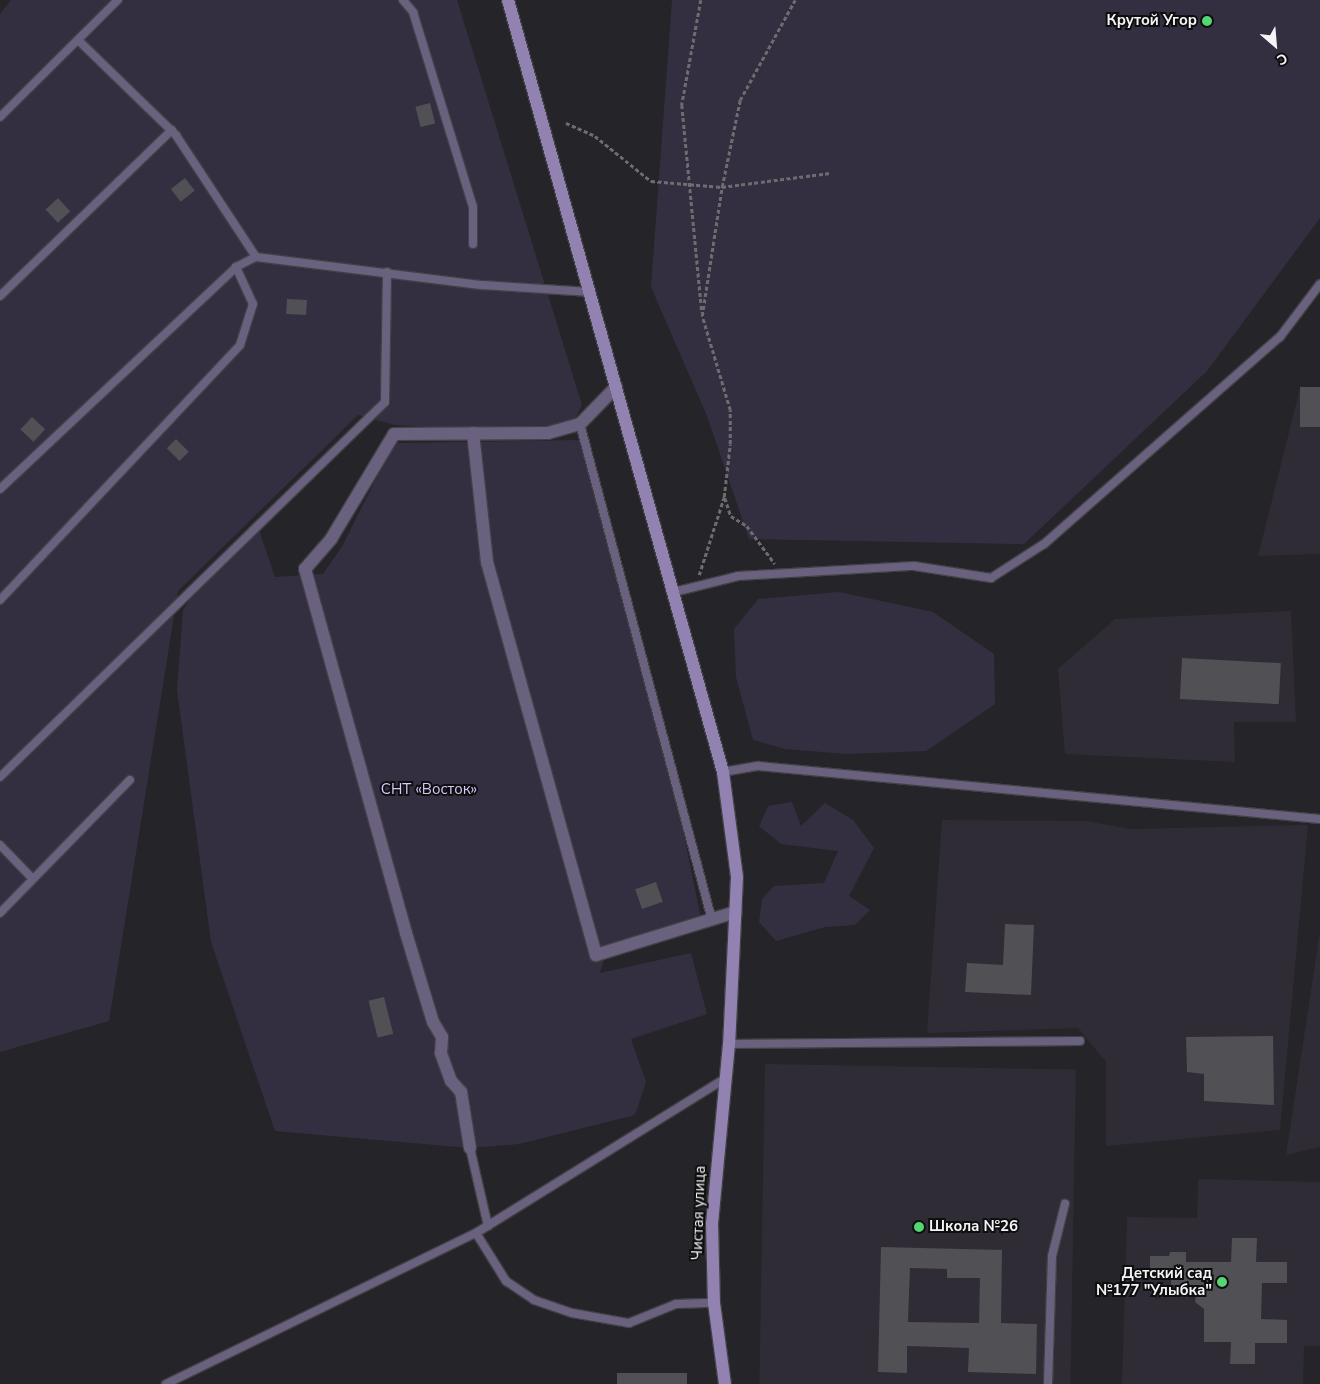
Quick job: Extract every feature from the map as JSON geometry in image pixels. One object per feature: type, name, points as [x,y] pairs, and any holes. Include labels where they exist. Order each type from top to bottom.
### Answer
[{"type":"main road","name":"Чистая улица","points":[[508,0],[674,592],[722,772],[736,877],[729,1044],[724,1079],[712,1222],[714,1302],[725,1384]]},
{"type":"street","points":[[470,1148],[461,1092],[450,1081],[441,1053],[442,1037],[433,1022],[406,933],[305,569],[331,539],[394,434],[548,433],[580,424],[616,387]]},
{"type":"street","points":[[474,432],[487,562],[596,955],[736,912]]},
{"type":"lane","points":[[0,117],[80,42],[118,0]]},
{"type":"lane","points":[[403,0],[413,12],[472,207],[472,244]]},
{"type":"lane","points":[[80,42],[172,130],[256,257]]},
{"type":"lane","points":[[0,296],[172,130]]},
{"type":"lane","points":[[0,489],[236,267],[256,257],[590,292]]},
{"type":"lane","points":[[0,600],[240,345],[253,304],[236,267]]},
{"type":"lane","points":[[0,777],[384,402],[387,272]]},
{"type":"lane","points":[[674,592],[695,586],[777,573],[914,566],[991,578],[1044,544],[1273,344],[1320,284]]},
{"type":"lane","points":[[580,424],[712,920]]},
{"type":"lane","points":[[722,772],[758,766],[1320,819]]},
{"type":"lane","points":[[0,913],[130,780]]},
{"type":"lane","points":[[0,845],[33,879]]},
{"type":"lane","points":[[729,1044],[1080,1041]]},
{"type":"lane","points":[[166,1384],[476,1233],[724,1079]]},
{"type":"lane","points":[[470,1148],[488,1226]]},
{"type":"lane","points":[[1048,1384],[1052,1256],[1065,1204]]},
{"type":"lane","points":[[476,1233],[506,1281],[534,1300],[572,1313],[629,1323],[676,1304],[714,1302]]},
{"type":"path","points":[[695,586],[724,496],[730,410],[702,316],[688,187],[682,105],[702,0]]},
{"type":"path","points":[[702,316],[722,187],[740,100],[795,0]]},
{"type":"path","points":[[566,123],[595,136],[651,181],[688,187],[722,187],[830,173]]},
{"type":"path","points":[[724,496],[731,516],[747,526],[774,560],[777,573]]},
{"type":"shaded area","points":[[1320,387],[1320,554],[1258,556],[1300,388]]},
{"type":"shaded area","points":[[1291,611],[1296,722],[1234,722],[1235,762],[1065,754],[1058,669],[1115,619]]},
{"type":"shaded area","points":[[942,820],[1086,821],[1130,829],[1308,825],[1280,1130],[1106,1146],[1106,1062],[1078,1028],[927,1033]]},
{"type":"shaded area","points":[[1320,931],[1320,1147],[1286,1155]]},
{"type":"shaded area","name":"Школа №26","points":[[765,1064],[1076,1069],[1070,1384],[759,1384]]},
{"type":"shaded area","name":"Детский сад №177 \"Улыбка\"","points":[[1198,1179],[1320,1182],[1320,1346],[1304,1346],[1303,1384],[1122,1384],[1127,1217],[1197,1218]]},
{"type":"green space","points":[[11,0],[457,0],[582,405],[572,425],[540,433],[395,425],[358,415],[178,591],[109,1021],[0,1052],[0,14]]},
{"type":"green space","points":[[672,0],[1320,0],[1320,218],[1207,371],[1024,544],[749,539],[707,416],[651,287]]},
{"type":"green space","name":"СНТ «Восток»","points":[[580,440],[682,826],[701,918],[609,944],[600,973],[691,953],[707,1014],[631,1039],[646,1082],[635,1115],[519,1144],[470,1148],[275,1131],[211,942],[177,690],[183,610],[198,587],[259,530],[275,577],[323,574],[343,545],[394,443]]},
{"type":"green space","points":[[839,592],[933,612],[994,654],[995,704],[926,751],[847,754],[785,749],[753,740],[736,677],[734,629],[758,599]]},
{"type":"green space","points":[[792,802],[801,826],[825,803],[853,820],[874,848],[849,896],[870,910],[855,925],[825,927],[776,941],[759,922],[762,899],[774,886],[824,883],[838,851],[781,844],[759,826],[768,806]]},
{"type":"building","points":[[430,103],[435,123],[421,127],[415,107]]},
{"type":"building","points":[[185,178],[195,191],[181,202],[171,189]]},
{"type":"building","points":[[58,198],[70,211],[58,223],[46,210]]},
{"type":"building","points":[[287,299],[307,300],[306,315],[286,314]]},
{"type":"building","points":[[1300,387],[1320,387],[1320,427],[1300,427]]},
{"type":"building","points":[[32,417],[45,429],[34,442],[20,429]]},
{"type":"building","points":[[176,439],[189,452],[180,461],[167,448]]},
{"type":"building","points":[[1182,658],[1281,663],[1279,704],[1180,699]]},
{"type":"building","points":[[656,882],[663,902],[642,909],[635,889]]},
{"type":"building","points":[[1005,924],[1034,925],[1031,995],[965,992],[967,963],[1003,965]]},
{"type":"building","points":[[384,997],[393,1034],[378,1038],[368,1001]]},
{"type":"building","points":[[1273,1036],[1274,1105],[1204,1101],[1204,1074],[1187,1072],[1186,1037]]},
{"type":"building","points":[[1232,1238],[1257,1238],[1256,1262],[1287,1262],[1287,1283],[1262,1283],[1261,1319],[1287,1320],[1287,1343],[1255,1343],[1255,1364],[1230,1364],[1231,1342],[1204,1342],[1204,1309],[1195,1302],[1198,1285],[1171,1285],[1171,1278],[1150,1278],[1150,1256],[1169,1256],[1170,1252],[1186,1252],[1186,1262],[1231,1262]]},
{"type":"building","points":[[881,1247],[1002,1250],[1001,1323],[1037,1324],[1036,1374],[968,1372],[969,1348],[907,1346],[907,1373],[878,1372]],"holes":[[[910,1268],[947,1269],[947,1278],[980,1278],[979,1323],[908,1322]]]},
{"type":"building","points":[[617,1373],[687,1373],[687,1384],[617,1384]]},
{"type":"place","name":"Крутой Угор","points":[[1207,21]]},
{"type":"place","name":"Школа №26","points":[[919,1227]]},
{"type":"place","name":"Детский сад №177 \"Улыбка\"","points":[[1222,1282]]}]
